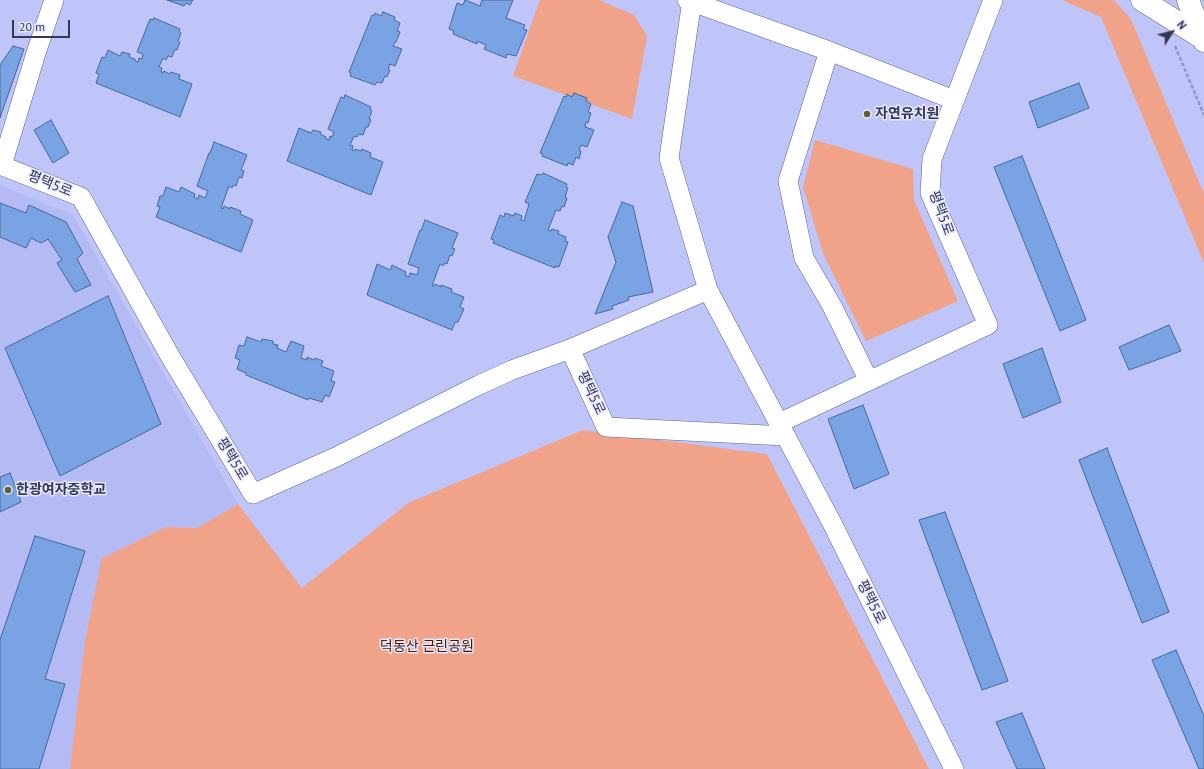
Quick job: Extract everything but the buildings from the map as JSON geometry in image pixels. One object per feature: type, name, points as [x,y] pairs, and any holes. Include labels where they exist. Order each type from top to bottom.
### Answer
[{"type":"main road","points":[[1142,0],[1204,39]]},
{"type":"main road","points":[[1188,0],[1204,39]]},
{"type":"street","points":[[1,165],[54,0]]},
{"type":"street","name":"평택5로","points":[[570,349],[606,427],[782,430],[869,381],[988,325],[930,193],[932,159],[954,100],[829,51],[690,0],[669,158],[708,290],[782,430],[833,525],[954,769]]},
{"type":"street","points":[[954,100],[993,0]]},
{"type":"street","points":[[829,51],[788,181],[804,258],[832,306],[869,381]]},
{"type":"street","name":"평택5로","points":[[1,165],[80,197],[170,356],[253,494],[336,457],[512,370],[570,349],[708,290]]},
{"type":"path","points":[[1175,46],[1204,115]]},
{"type":"shaded area","points":[[0,185],[73,215],[238,504],[197,528],[166,527],[70,769],[0,769]]},
{"type":"green space","points":[[540,0],[599,0],[634,15],[647,36],[632,119],[513,76]]},
{"type":"green space","points":[[1062,0],[1112,0],[1115,1],[1131,19],[1204,194],[1204,263],[1101,17]]},
{"type":"green space","points":[[815,140],[913,169],[914,200],[958,301],[866,341],[823,253],[803,187]]},
{"type":"green space","name":"덕동산 근린공원","points":[[583,430],[767,454],[929,769],[70,769],[85,641],[102,558],[166,527],[197,528],[238,504],[302,588],[408,503]]},
{"type":"place","name":"자연유치원","points":[[867,114]]},
{"type":"place","name":"한광여자중학교","points":[[8,490]]}]
